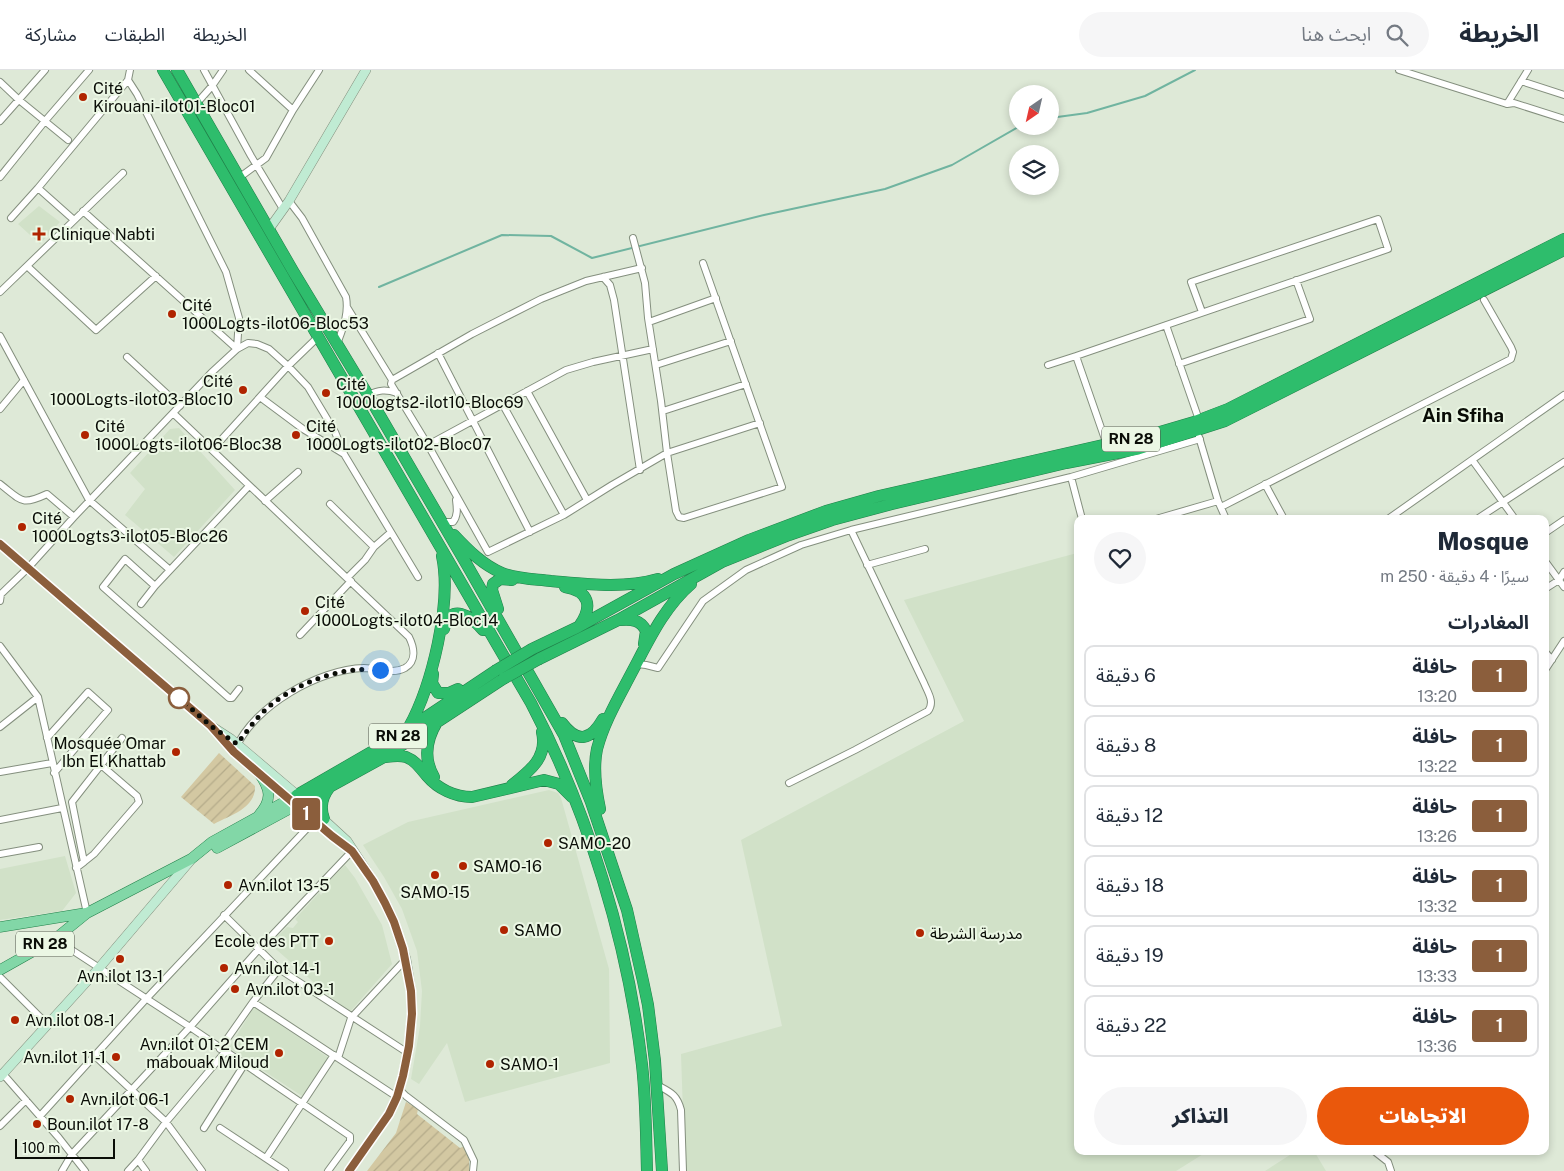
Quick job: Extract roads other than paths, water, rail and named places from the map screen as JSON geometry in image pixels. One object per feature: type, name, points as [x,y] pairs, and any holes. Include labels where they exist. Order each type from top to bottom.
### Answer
[{"type":"highway","points":[[157,70],[174,89]]},
{"type":"highway","points":[[163,70],[540,720],[566,776],[601,875],[633,1000],[644,1085],[647,1171]]},
{"type":"highway","points":[[177,70],[368,395],[564,735],[606,844],[627,910],[643,980],[648,1005],[657,1085],[662,1171]]},
{"type":"highway","name":"RN 28","points":[[297,800],[406,731],[478,681],[499,675],[578,627],[674,574],[749,540],[826,511],[879,496],[1160,432],[1198,430],[1228,408],[1564,239]]},
{"type":"highway","name":"RN 28","points":[[705,572],[746,552],[832,520],[1056,465],[1138,449],[1225,421],[1564,250]]},
{"type":"highway","points":[[440,521],[478,558],[503,573],[518,577],[584,584],[614,584],[647,582],[674,574]]},
{"type":"highway","points":[[406,731],[419,709],[429,679],[443,609],[446,588],[440,547]]},
{"type":"highway","points":[[536,654],[618,620],[705,572]]},
{"type":"highway","points":[[606,844],[597,795],[597,750],[614,706],[655,630],[683,590],[705,572]]},
{"type":"highway","points":[[513,646],[493,595],[493,584],[500,580],[544,583],[578,591],[584,596],[588,606],[585,617],[578,627]]},
{"type":"highway","points":[[478,681],[449,694],[438,693],[434,689],[432,683],[433,676],[445,624],[448,619],[452,615],[458,614],[469,617],[478,624],[499,650]]},
{"type":"highway","points":[[543,699],[572,734],[586,737],[595,731],[647,636],[644,627],[636,621],[618,620]]},
{"type":"highway","points":[[297,800],[330,787],[384,757],[499,675]]},
{"type":"highway","points":[[439,719],[429,739],[427,752],[431,771],[440,787]]},
{"type":"highway","points":[[509,788],[538,762],[544,743],[540,720]]},
{"type":"highway","points":[[384,757],[399,756],[412,760],[440,787],[453,795],[472,797],[534,781],[552,781],[565,788],[576,802]]},
{"type":"highway","points":[[319,820],[323,796],[330,787]]},
{"type":"main road","points":[[269,228],[286,205],[366,70]]},
{"type":"main road","points":[[0,544],[319,820],[347,841],[373,881],[394,922],[406,959],[411,991],[412,1014],[408,1053],[398,1093],[389,1114],[349,1171]]},
{"type":"main road","points":[[236,748],[259,773],[268,788],[264,810],[257,817]]},
{"type":"main road","points":[[259,773],[297,800]]},
{"type":"main road","points":[[1,1075],[99,968],[191,860],[211,851],[297,800]]},
{"type":"main road","name":"RN 28","points":[[0,970],[55,939],[87,913],[191,860],[212,842],[257,817],[297,800]]},
{"type":"main road","points":[[0,927],[87,913]]},
{"type":"street","points":[[0,121],[45,70]]},
{"type":"street","points":[[0,177],[44,121],[89,70]]},
{"type":"street","points":[[11,218],[128,80],[130,70]]},
{"type":"street","points":[[204,70],[257,164],[286,205],[302,218],[346,297],[347,307],[344,326],[337,345]]},
{"type":"street","points":[[197,103],[212,86],[222,70]]},
{"type":"street","points":[[249,70],[293,110]]},
{"type":"street","points":[[240,177],[266,158],[293,110],[317,73],[308,70]]},
{"type":"street","points":[[1399,70],[1507,104],[1514,103],[1564,119]]},
{"type":"street","points":[[1507,104],[1528,70]]},
{"type":"street","points":[[128,80],[137,94],[226,272],[239,318],[237,349]]},
{"type":"street","points":[[1521,81],[1564,95]]},
{"type":"street","points":[[0,82],[68,140]]},
{"type":"street","points":[[0,292],[123,173]]},
{"type":"street","points":[[38,188],[74,220]]},
{"type":"street","points":[[83,211],[237,349]]},
{"type":"street","points":[[1048,365],[1388,249],[1378,218],[1191,282],[1202,312]]},
{"type":"street","points":[[633,238],[645,283],[676,511],[679,517],[684,518],[782,487],[703,263]]},
{"type":"street","points":[[26,266],[96,330],[156,276]]},
{"type":"street","points":[[392,380],[438,353],[541,299],[586,281],[642,268]]},
{"type":"street","points":[[603,277],[610,285],[614,300],[624,355],[640,470]]},
{"type":"street","points":[[1180,364],[1310,320],[1296,280]]},
{"type":"street","points":[[649,322],[716,298]]},
{"type":"street","points":[[1173,515],[1220,504],[1266,484],[1511,359],[1514,352],[1484,300]]},
{"type":"street","points":[[347,307],[392,380],[392,384],[488,552],[564,515],[667,453],[760,423]]},
{"type":"street","points":[[1166,325],[1180,364],[1224,515]]},
{"type":"street","points":[[0,336],[90,500],[170,570]]},
{"type":"street","points":[[212,450],[288,366],[317,338]]},
{"type":"street","points":[[656,365],[731,341]]},
{"type":"street","points":[[0,601],[1,594],[28,568],[173,413],[237,349],[248,343],[257,344],[269,350],[308,387],[335,432],[344,454],[418,577]]},
{"type":"street","points":[[428,445],[551,377],[580,365],[653,349]]},
{"type":"street","points":[[438,353],[530,532]]},
{"type":"street","points":[[1076,356],[1107,445]]},
{"type":"street","points":[[127,357],[180,406]]},
{"type":"street","points":[[0,409],[24,380]]},
{"type":"street","points":[[663,411],[746,384]]},
{"type":"street","points":[[368,395],[377,391],[389,390],[398,394]]},
{"type":"street","points":[[527,391],[587,500]]},
{"type":"street","points":[[1394,515],[1564,396]]},
{"type":"street","points":[[260,397],[303,429],[344,454]]},
{"type":"street","points":[[503,404],[564,515]]},
{"type":"street","points":[[173,413],[409,637],[413,646],[414,655],[408,666],[396,671],[363,668],[338,672],[313,680],[289,693],[272,704],[253,724],[236,748]]},
{"type":"street","points":[[637,664],[658,668],[703,601],[746,570],[801,545],[851,530],[1071,477],[1198,430]]},
{"type":"street","points":[[1473,461],[1512,515]]},
{"type":"street","points":[[1483,515],[1564,462]]},
{"type":"street","points":[[265,501],[298,472]]},
{"type":"street","points":[[1071,477],[1081,515]]},
{"type":"street","points":[[0,484],[23,502],[48,494],[74,517]]},
{"type":"street","points":[[1266,484],[1282,515]]},
{"type":"street","points":[[141,604],[154,586],[249,486]]},
{"type":"street","points":[[440,521],[448,523],[455,520],[458,511],[456,496]]},
{"type":"street","points":[[330,504],[374,547]]},
{"type":"street","points":[[1549,530],[1564,520]]},
{"type":"street","points":[[789,783],[928,711],[932,706],[932,701],[924,683],[851,530]]},
{"type":"street","points":[[300,635],[349,580],[374,547],[390,533]]},
{"type":"street","points":[[867,565],[925,548]]},
{"type":"street","points":[[154,586],[125,559],[103,587],[229,698],[232,698],[239,689]]},
{"type":"street","points":[[1549,566],[1564,587]]},
{"type":"street","points":[[1549,586],[1559,580],[1564,572]]},
{"type":"street","points":[[1549,664],[1564,641]]},
{"type":"street","points":[[0,646],[38,697],[87,913]]},
{"type":"street","points":[[1549,657],[1552,660]]},
{"type":"street","points":[[46,738],[88,692],[108,710],[54,773]]},
{"type":"street","points":[[0,727],[38,697]]},
{"type":"street","points":[[84,862],[72,802],[122,738]]},
{"type":"street","points":[[0,772],[52,763]]},
{"type":"street","points":[[76,868],[94,854],[139,802],[137,796],[101,765]]},
{"type":"street","points":[[0,820],[62,808]]},
{"type":"street","points":[[40,1116],[224,915],[319,820]]},
{"type":"street","points":[[0,854],[39,847]]},
{"type":"street","points":[[62,1171],[72,1154],[190,1027],[258,950],[352,851]]},
{"type":"street","points":[[224,915],[278,969],[351,1018],[408,1053]]},
{"type":"street","points":[[55,939],[190,1027],[350,1136],[350,1141],[328,1171]]},
{"type":"street","points":[[266,1158],[302,1103],[336,1057],[351,1018],[406,959]]},
{"type":"street","points":[[128,1171],[223,1050],[253,1002],[278,969]]},
{"type":"street","points":[[0,977],[47,1024]]},
{"type":"street","points":[[253,1002],[336,1057],[406,1096],[464,1140],[474,1161],[473,1171]]},
{"type":"street","points":[[94,1055],[166,1122],[202,1171]]},
{"type":"street","points":[[204,1128],[244,1065]]},
{"type":"street","points":[[1,1075],[26,1100],[85,1171]]},
{"type":"street","points":[[657,1085],[673,1094],[678,1100],[681,1110],[683,1171]]},
{"type":"street","points":[[0,1126],[26,1100]]},
{"type":"street","points":[[220,1128],[285,1171]]},
{"type":"street","points":[[1379,1155],[1388,1162],[1391,1171]]},
{"type":"street","points":[[138,1160],[146,1171]]},
{"type":"waterway","points":[[1059,117],[1087,113],[1145,96],[1195,70]]},
{"type":"waterway","points":[[379,287],[502,235],[551,236],[592,258],[764,215],[885,189],[952,165],[1009,132]]},
{"type":"place","name":"Cité Kirouani-ilot01-Bloc01","points":[[83,97]]},
{"type":"place","name":"Clinique Nabti","points":[[39,234]]},
{"type":"place","name":"Cité 1000Logts-ilot06-Bloc53","points":[[172,314]]},
{"type":"place","name":"Cité 1000Logts-ilot03-Bloc10","points":[[243,390]]},
{"type":"place","name":"Cité 1000logts2-ilot10-Bloc69","points":[[326,393]]},
{"type":"place","name":"Cité 1000Logts-ilot06-Bloc38","points":[[85,435]]},
{"type":"place","name":"Cité 1000Logts-ilot02-Bloc07","points":[[296,435]]},
{"type":"place","name":"Cité 1000Logts3-ilot05-Bloc26","points":[[22,527]]},
{"type":"place","name":"Cité 1000Logts-ilot04-Bloc14","points":[[305,611]]},
{"type":"place","name":"Mosquée Omar Ibn El Khattab","points":[[176,752]]},
{"type":"place","name":"SAMO-20","points":[[548,843]]},
{"type":"place","name":"SAMO-16","points":[[463,866]]},
{"type":"place","name":"SAMO-15","points":[[435,875]]},
{"type":"place","name":"Avn.ilot 13-5","points":[[228,885]]},
{"type":"place","name":"SAMO","points":[[504,930]]},
{"type":"place","name":"مدرسة الشرطة","points":[[920,933]]},
{"type":"place","name":"Ecole des PTT","points":[[329,941]]},
{"type":"place","name":"Avn.ilot 13-1","points":[[120,959]]},
{"type":"place","name":"Avn.ilot 14-1","points":[[224,968]]},
{"type":"place","name":"Avn.ilot 03-1","points":[[235,989]]},
{"type":"place","name":"Avn.ilot 08-1","points":[[15,1020]]},
{"type":"place","name":"Avn.ilot 01-2 CEM mabouak Miloud","points":[[279,1053]]},
{"type":"place","name":"Avn.ilot 11-1","points":[[116,1057]]},
{"type":"place","name":"SAMO-1","points":[[490,1064]]},
{"type":"place","name":"Avn.ilot 06-1","points":[[70,1099]]},
{"type":"place","name":"Boun.ilot 17-8","points":[[37,1124]]},
{"type":"district","name":"Ain Sfiha","points":[[1463,415]]}]
